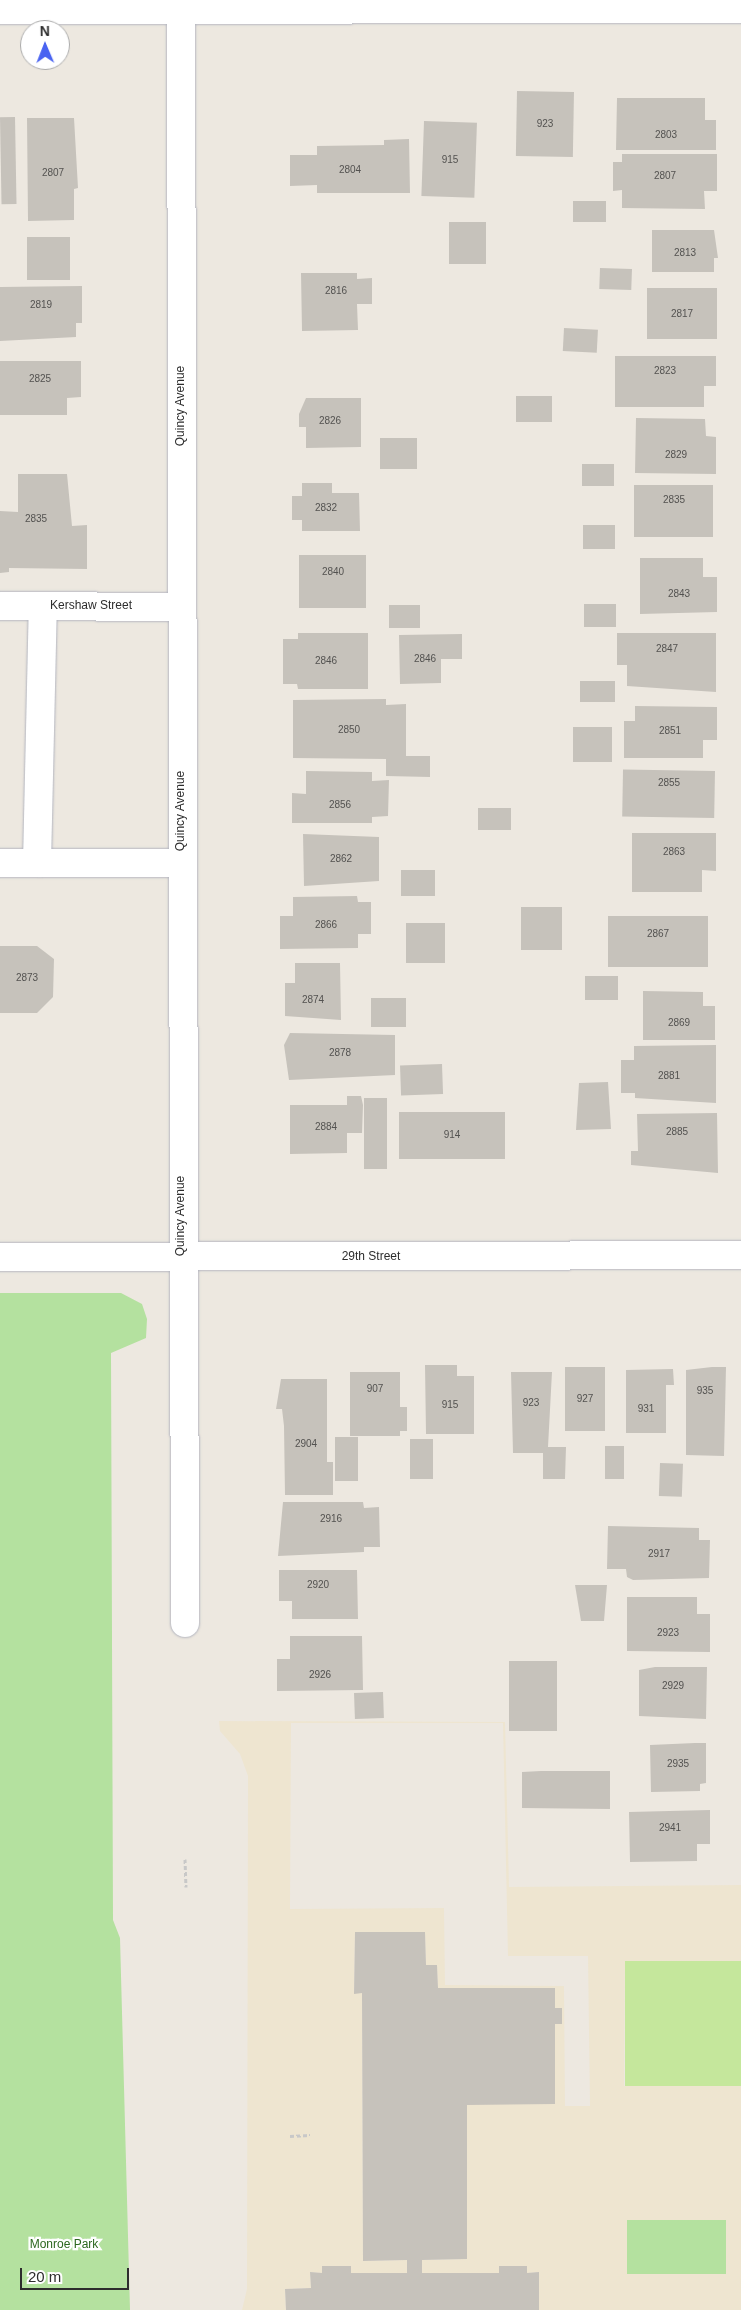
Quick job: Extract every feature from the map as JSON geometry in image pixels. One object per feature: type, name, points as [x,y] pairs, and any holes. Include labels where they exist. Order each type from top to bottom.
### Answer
[{"type":"street","points":[[0,10],[181,5],[741,9]]},
{"type":"street","name":"Quincy Avenue","points":[[181,5],[181,1257],[185,1622]]},
{"type":"street","name":"Kershaw Street","points":[[0,606],[181,607]]},
{"type":"street","points":[[38,863],[43,606]]},
{"type":"street","points":[[0,863],[181,863]]},
{"type":"street","name":"29th Street","points":[[0,1257],[741,1255]]},
{"type":"path","points":[[185,1859],[186,1887]]},
{"type":"path","points":[[290,2136],[310,2135]]},
{"type":"shaded area","points":[[219,1721],[505,1722],[509,1887],[741,1885],[741,1961],[625,1961],[624,2086],[741,2086],[741,2310],[539,2310],[539,2272],[527,2273],[527,2266],[500,2266],[499,2273],[422,2273],[422,2260],[467,2259],[467,2105],[555,2024],[562,2024],[562,2008],[555,2008],[555,1988],[438,1988],[437,1965],[426,1965],[425,1932],[355,1932],[354,1993],[362,1993],[363,2261],[407,2260],[407,2273],[351,2273],[351,2266],[322,2266],[322,2273],[310,2272],[311,2288],[285,2289],[286,2310],[242,2310],[247,2289],[248,1776],[240,1754],[220,1731]],"holes":[[[291,1723],[503,1723],[508,1956],[588,1956],[590,2106],[565,2106],[564,1986],[445,1985],[444,1908],[290,1909]]]},
{"type":"green space","name":"Monroe Park","points":[[0,1293],[121,1293],[142,1304],[147,1319],[146,1338],[111,1353],[113,1920],[120,1938],[130,2310],[0,2310]]},
{"type":"green space","points":[[625,1961],[741,1961],[741,2086],[625,2086]]},
{"type":"green space","points":[[627,2220],[726,2220],[726,2274],[627,2274]]},
{"type":"building","points":[[517,91],[574,92],[573,157],[516,156]]},
{"type":"building","points":[[617,98],[705,98],[705,120],[716,120],[716,150],[616,150]]},
{"type":"building","points":[[0,117],[15,117],[17,204],[2,204]]},
{"type":"building","points":[[27,118],[74,118],[78,188],[74,189],[74,220],[28,221]]},
{"type":"building","points":[[424,121],[477,123],[474,198],[421,196]]},
{"type":"building","points":[[409,139],[410,193],[317,193],[317,185],[290,186],[290,155],[317,155],[317,146],[384,145],[384,140]]},
{"type":"building","points":[[622,154],[717,154],[717,191],[704,191],[705,209],[622,208],[622,190],[613,191],[613,162],[622,162]]},
{"type":"building","points":[[573,201],[606,201],[606,222],[573,222]]},
{"type":"building","points":[[449,222],[486,222],[486,264],[449,264]]},
{"type":"building","points":[[652,230],[714,230],[718,258],[714,258],[714,272],[652,272]]},
{"type":"building","points":[[27,237],[70,237],[70,280],[27,280]]},
{"type":"building","points":[[600,268],[632,269],[631,290],[599,289]]},
{"type":"building","points":[[301,273],[357,273],[357,279],[372,278],[372,304],[357,304],[358,330],[302,331]]},
{"type":"building","points":[[82,286],[82,323],[76,323],[76,337],[0,341],[0,287]]},
{"type":"building","points":[[647,288],[717,288],[717,339],[647,339]]},
{"type":"building","points":[[564,328],[598,330],[597,353],[563,351]]},
{"type":"building","points":[[615,356],[716,356],[716,386],[704,386],[704,407],[615,407]]},
{"type":"building","points":[[0,361],[81,361],[81,397],[67,398],[67,415],[0,415]]},
{"type":"building","points":[[516,396],[552,396],[552,422],[516,422]]},
{"type":"building","points":[[306,398],[361,398],[361,447],[306,448],[306,427],[299,427],[299,414]]},
{"type":"building","points":[[636,418],[705,419],[706,436],[716,437],[716,474],[635,473]]},
{"type":"building","points":[[380,438],[417,438],[417,469],[380,469]]},
{"type":"building","points":[[582,464],[614,464],[614,486],[582,486]]},
{"type":"building","points":[[18,474],[67,474],[72,526],[87,525],[87,569],[9,568],[9,572],[0,573],[0,511],[18,512]]},
{"type":"building","points":[[302,483],[332,483],[332,493],[359,493],[360,531],[302,531],[302,520],[292,520],[292,496],[302,496]]},
{"type":"building","points":[[634,485],[713,485],[713,537],[634,537]]},
{"type":"building","points":[[583,525],[615,525],[615,549],[583,549]]},
{"type":"building","points":[[299,555],[366,555],[366,608],[299,608]]},
{"type":"building","points":[[640,558],[703,558],[703,577],[717,577],[717,612],[640,614]]},
{"type":"building","points":[[584,604],[616,604],[616,627],[584,627]]},
{"type":"building","points":[[389,605],[420,605],[420,628],[389,628]]},
{"type":"building","points":[[298,633],[368,633],[368,689],[298,689],[297,684],[283,684],[283,639],[298,639]]},
{"type":"building","points":[[617,633],[716,633],[716,692],[627,686],[627,665],[617,665]]},
{"type":"building","points":[[462,634],[462,659],[441,659],[441,683],[400,684],[399,635]]},
{"type":"building","points":[[580,681],[615,681],[615,702],[580,702]]},
{"type":"building","points":[[386,699],[386,705],[406,704],[406,756],[430,756],[430,777],[386,776],[386,759],[293,758],[293,700]]},
{"type":"building","points":[[635,706],[717,707],[717,740],[703,740],[703,758],[624,758],[624,721],[635,721]]},
{"type":"building","points":[[573,727],[612,727],[612,762],[573,762]]},
{"type":"building","points":[[623,769],[715,771],[714,818],[622,816]]},
{"type":"building","points":[[306,771],[372,772],[372,781],[389,780],[388,816],[372,817],[372,823],[292,823],[292,793],[306,794]]},
{"type":"building","points":[[478,808],[511,808],[511,830],[478,830]]},
{"type":"building","points":[[632,833],[716,833],[716,871],[702,870],[702,892],[632,892]]},
{"type":"building","points":[[303,834],[379,837],[379,881],[304,886]]},
{"type":"building","points":[[401,870],[435,870],[435,896],[401,896]]},
{"type":"building","points":[[357,896],[358,902],[371,902],[371,934],[358,934],[358,948],[280,949],[280,916],[293,916],[293,897]]},
{"type":"building","points":[[521,907],[562,907],[562,950],[521,950]]},
{"type":"building","points":[[608,916],[708,916],[708,967],[608,967]]},
{"type":"building","points":[[406,923],[445,923],[445,963],[406,963]]},
{"type":"building","points":[[0,946],[37,946],[54,959],[53,997],[37,1013],[0,1013]]},
{"type":"building","points":[[295,963],[340,963],[341,1020],[285,1016],[285,983],[295,983]]},
{"type":"building","points":[[585,976],[618,976],[618,1000],[585,1000]]},
{"type":"building","points":[[643,991],[703,992],[703,1006],[715,1006],[715,1040],[643,1040]]},
{"type":"building","points":[[371,998],[406,998],[406,1027],[371,1027]]},
{"type":"building","points":[[290,1033],[395,1035],[395,1075],[289,1080],[284,1045]]},
{"type":"building","points":[[716,1045],[716,1103],[635,1098],[635,1093],[621,1093],[621,1060],[634,1060],[634,1046]]},
{"type":"building","points":[[442,1064],[443,1094],[401,1095],[400,1065]]},
{"type":"building","points":[[608,1082],[611,1129],[576,1130],[579,1083]]},
{"type":"building","points":[[347,1096],[361,1096],[363,1105],[362,1133],[347,1133],[347,1153],[290,1154],[290,1105],[347,1105]]},
{"type":"building","points":[[364,1098],[387,1098],[387,1169],[364,1169]]},
{"type":"building","points":[[399,1112],[505,1112],[505,1159],[399,1159]]},
{"type":"building","points":[[717,1113],[718,1173],[631,1165],[631,1151],[638,1151],[637,1114]]},
{"type":"building","points":[[425,1365],[457,1365],[457,1376],[474,1376],[474,1434],[426,1434]]},
{"type":"building","points":[[565,1367],[605,1367],[605,1431],[565,1431]]},
{"type":"building","points":[[726,1367],[724,1456],[686,1455],[686,1370]]},
{"type":"building","points":[[673,1369],[674,1385],[666,1385],[666,1433],[626,1433],[626,1370]]},
{"type":"building","points":[[350,1372],[400,1372],[400,1407],[407,1407],[407,1431],[400,1431],[400,1436],[350,1436]]},
{"type":"building","points":[[511,1372],[552,1372],[548,1447],[566,1447],[565,1479],[543,1479],[543,1453],[513,1453]]},
{"type":"building","points":[[281,1379],[327,1379],[327,1462],[333,1462],[333,1495],[285,1495],[284,1426],[282,1409],[276,1409]]},
{"type":"building","points":[[335,1437],[358,1437],[358,1481],[335,1481]]},
{"type":"building","points":[[410,1439],[433,1439],[433,1479],[410,1479]]},
{"type":"building","points":[[605,1446],[624,1446],[624,1479],[605,1479]]},
{"type":"building","points":[[660,1463],[683,1464],[682,1497],[659,1496]]},
{"type":"building","points":[[283,1502],[363,1502],[364,1508],[379,1507],[380,1547],[364,1547],[364,1552],[278,1556]]},
{"type":"building","points":[[608,1526],[699,1528],[699,1540],[710,1540],[709,1578],[633,1580],[627,1577],[626,1569],[607,1569]]},
{"type":"building","points":[[279,1570],[357,1570],[358,1619],[292,1619],[292,1601],[279,1601]]},
{"type":"building","points":[[575,1585],[607,1585],[604,1621],[581,1621]]},
{"type":"building","points":[[627,1597],[697,1597],[697,1614],[710,1614],[710,1652],[627,1651]]},
{"type":"building","points":[[290,1636],[362,1636],[363,1690],[277,1691],[277,1659],[290,1659]]},
{"type":"building","points":[[509,1661],[557,1661],[557,1731],[509,1731]]},
{"type":"building","points":[[655,1667],[707,1667],[706,1719],[639,1716],[639,1670]]},
{"type":"building","points":[[383,1692],[384,1718],[355,1719],[354,1693]]},
{"type":"building","points":[[706,1743],[706,1783],[700,1784],[700,1791],[651,1792],[650,1745]]},
{"type":"building","points":[[610,1771],[610,1809],[522,1808],[522,1772]]},
{"type":"building","points":[[710,1810],[710,1844],[697,1844],[697,1861],[630,1862],[629,1812]]},
{"type":"building","points":[[355,1932],[425,1932],[426,1965],[437,1965],[438,1988],[555,1988],[555,2008],[562,2008],[562,2024],[555,2024],[555,2104],[467,2105],[467,2259],[422,2260],[422,2273],[499,2273],[499,2266],[527,2266],[527,2273],[539,2272],[539,2310],[286,2310],[285,2289],[311,2288],[310,2272],[322,2273],[322,2266],[351,2266],[351,2273],[407,2273],[407,2260],[363,2261],[362,1993],[354,1994]]}]
